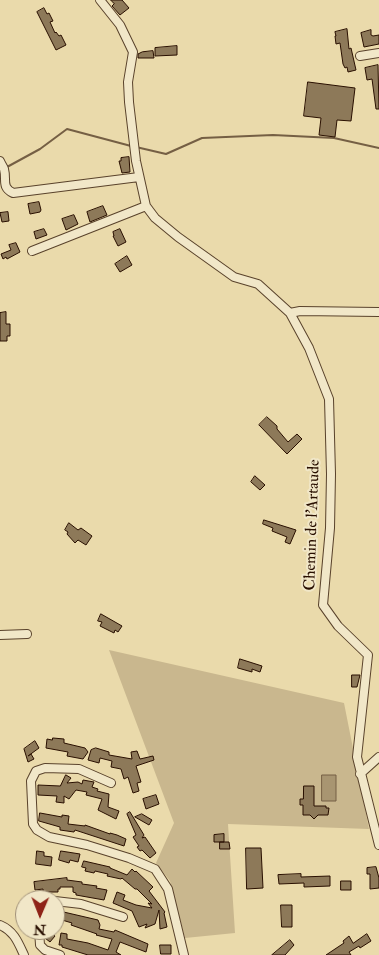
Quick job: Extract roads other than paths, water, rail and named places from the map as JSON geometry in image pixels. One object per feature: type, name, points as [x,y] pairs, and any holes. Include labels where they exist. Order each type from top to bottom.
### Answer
[{"type":"street","points":[[32,251],[146,206],[133,141],[128,82],[134,52],[120,25],[100,0]]},
{"type":"street","points":[[360,56],[379,53]]},
{"type":"street","points":[[0,161],[4,171],[6,190],[13,193],[139,177]]},
{"type":"street","name":"Chemin de l'Artaude","points":[[146,206],[155,218],[178,237],[234,277],[258,284],[290,313],[309,348],[329,400],[330,528],[323,605],[338,626],[368,655],[357,757],[379,845]]},
{"type":"street","points":[[290,313],[300,311],[379,312]]},
{"type":"street","points":[[0,635],[27,634]]},
{"type":"street","points":[[360,774],[379,757]]},
{"type":"street","points":[[111,783],[79,769],[45,768],[36,771],[31,781],[32,824],[37,830],[49,837],[87,845],[129,858],[155,869],[168,889],[184,955]]},
{"type":"street","points":[[65,902],[81,904],[123,917]]},
{"type":"street","points":[[0,925],[6,927],[17,938],[24,955]]},
{"type":"street","points":[[40,940],[40,944],[45,950],[60,955]]},
{"type":"waterway","points":[[7,167],[40,149],[67,129],[131,146]]},
{"type":"waterway","points":[[136,147],[166,154],[202,138],[273,135],[334,138],[379,148]]}]
